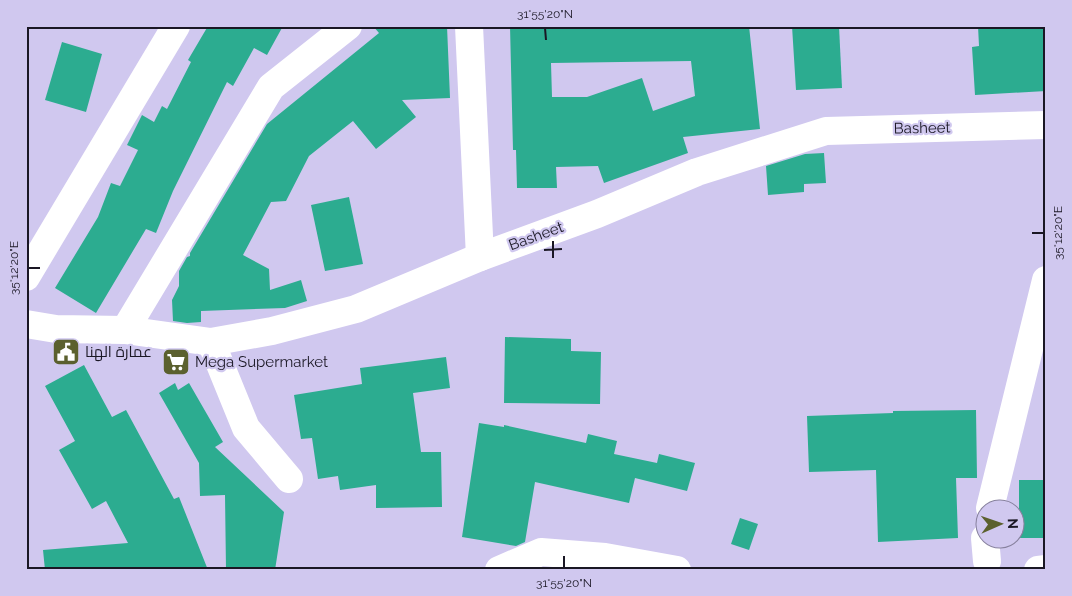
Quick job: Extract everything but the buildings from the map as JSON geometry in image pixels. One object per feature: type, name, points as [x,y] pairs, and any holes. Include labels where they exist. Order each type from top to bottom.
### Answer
[{"type":"street","points":[[26,277],[176,26]]},
{"type":"street","points":[[125,330],[271,87],[348,26]]},
{"type":"street","points":[[469,26],[480,257]]},
{"type":"street","name":"Basheet","points":[[26,324],[56,329],[125,330],[211,342],[272,331],[356,309],[480,257],[597,214],[697,172],[826,130],[1046,125]]},
{"type":"street","points":[[992,498],[1046,280]]},
{"type":"street","points":[[211,342],[246,428],[289,479]]},
{"type":"street","points":[[499,570],[541,552],[605,557],[677,570]]},
{"type":"street","points":[[1038,570],[1046,569]]},
{"type":"place","name":"عمارة الهنا","points":[[66,352]]},
{"type":"place","name":"Mega Supermarket","points":[[176,362]]}]
